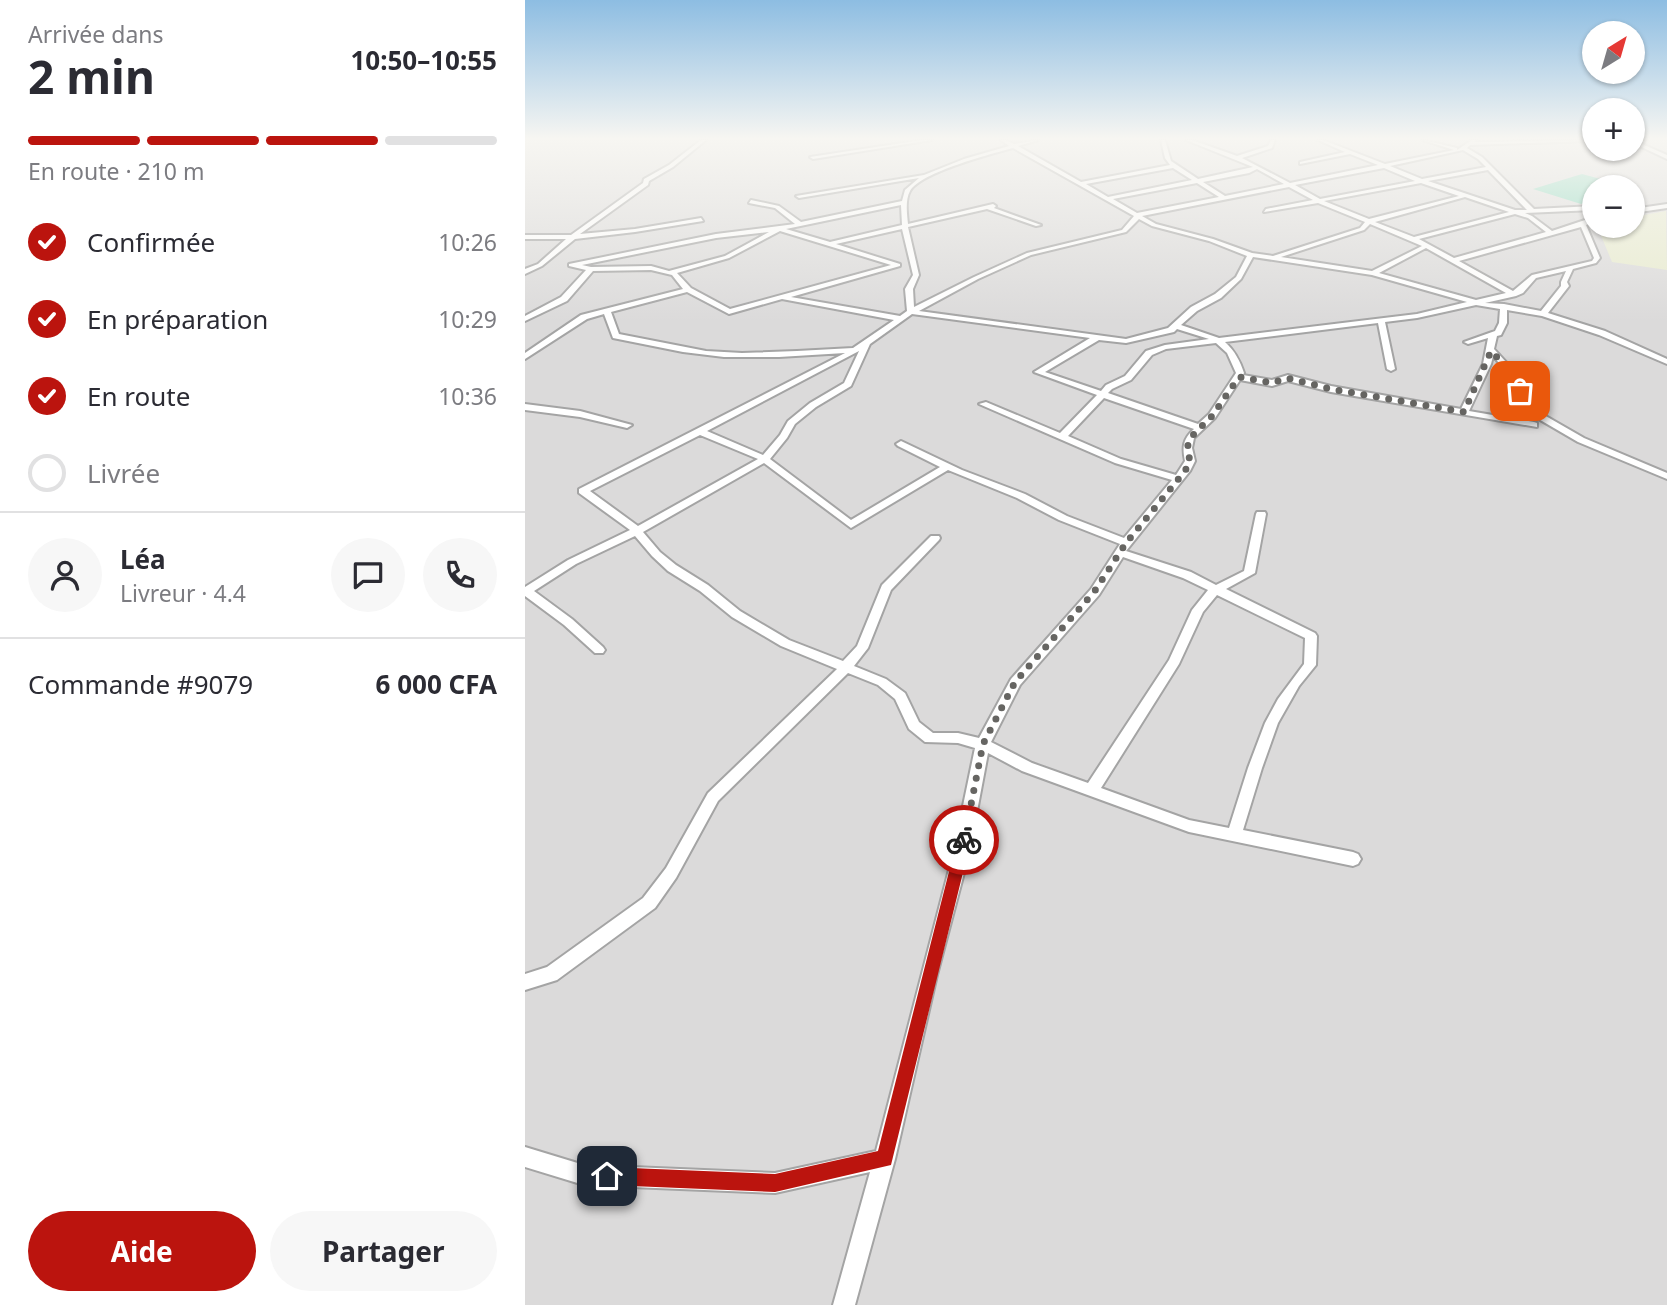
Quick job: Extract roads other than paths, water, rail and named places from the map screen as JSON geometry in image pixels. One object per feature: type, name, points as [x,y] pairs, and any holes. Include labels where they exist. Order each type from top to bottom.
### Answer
[{"type":"street","points":[[525,272],[540,265],[623,201]]},
{"type":"street","points":[[1109,201],[1154,225],[1211,240],[1251,255],[1373,273],[1481,304],[1543,314],[1602,333],[1667,362]]},
{"type":"street","points":[[1220,201],[1137,216],[1124,231],[1022,257],[911,312],[856,350],[583,491],[637,531],[672,568],[704,588],[736,614],[785,643],[882,682],[900,696],[914,725],[930,738],[958,737],[983,744],[1027,766],[1189,825],[1353,859]]},
{"type":"street","points":[[1266,211],[1325,201]]},
{"type":"street","points":[[1273,258],[1362,229],[1370,221],[1446,201]]},
{"type":"street","points":[[1480,201],[1537,220],[1551,233]]},
{"type":"street","points":[[1522,201],[1532,211]]},
{"type":"street","points":[[751,202],[777,207],[799,224]]},
{"type":"street","points":[[898,265],[729,312],[688,290],[669,273],[651,268],[591,269],[569,265],[716,236],[779,229],[905,202],[906,224],[916,275],[909,289],[911,312]]},
{"type":"street","points":[[1319,202],[1413,239],[1513,294]]},
{"type":"street","points":[[1645,208],[1667,206]]},
{"type":"street","points":[[832,243],[989,207],[1038,225]]},
{"type":"street","points":[[1413,239],[1515,212],[1582,209]]},
{"type":"street","points":[[525,237],[573,237],[645,231],[701,220]]},
{"type":"street","points":[[1452,261],[1582,224]]},
{"type":"street","points":[[669,273],[727,257],[779,229],[915,270]]},
{"type":"street","points":[[525,230],[573,237]]},
{"type":"street","points":[[1062,438],[1109,387],[1128,378],[1149,353],[1176,345],[1381,320],[1481,304],[1520,292],[1534,276],[1594,262],[1597,258],[1589,238]]},
{"type":"street","points":[[1373,273],[1424,247]]},
{"type":"street","points":[[911,312],[1126,341],[1155,336],[1175,326],[1194,309],[1218,296],[1235,281],[1251,255]]},
{"type":"street","points":[[525,319],[564,299],[591,269]]},
{"type":"street","points":[[1543,314],[1565,286],[1570,269]]},
{"type":"street","points":[[525,357],[584,317],[688,290]]},
{"type":"street","points":[[780,297],[902,319]]},
{"type":"street","points":[[564,299],[584,317]]},
{"type":"street","points":[[1468,342],[1498,332],[1503,323],[1504,306]]},
{"type":"street","points":[[607,310],[616,336],[659,345],[709,353],[788,354],[856,350]]},
{"type":"street","points":[[1381,320],[1391,369]]},
{"type":"street","points":[[844,1305],[885,1158],[961,854],[983,744],[1015,682],[1094,592],[1151,510],[1179,480],[1188,466],[1187,448],[1191,437],[1198,427],[1212,416],[1239,377],[1235,354],[1219,340],[1175,326]]},
{"type":"street","points":[[1464,412],[1491,351],[1493,335]]},
{"type":"street","points":[[1098,337],[1038,372],[1198,427]]},
{"type":"street","points":[[599,650],[568,622],[526,591],[572,562],[637,531],[765,459],[791,424],[813,405],[848,384],[866,344]]},
{"type":"street","points":[[1491,351],[1514,375],[1526,408],[1581,440],[1667,476]]},
{"type":"street","points":[[1239,377],[1272,383],[1287,378],[1331,389],[1534,425]]},
{"type":"street","points":[[983,404],[1118,461],[1179,480]]},
{"type":"street","points":[[525,407],[580,414],[628,425]]},
{"type":"street","points":[[701,432],[765,459],[851,525],[946,467]]},
{"type":"street","points":[[901,444],[946,467],[1021,496],[1311,636],[1313,643],[1310,665],[1296,679],[1269,730],[1234,835]]},
{"type":"street","points":[[1091,791],[1175,661],[1198,610],[1215,590],[1249,573],[1261,514]]},
{"type":"street","points":[[525,982],[551,974],[649,903],[666,881],[713,797],[760,754],[781,729],[807,709],[862,648],[886,587],[935,538]]},
{"type":"street","points":[[525,1157],[584,1175],[775,1183],[885,1158]]}]
